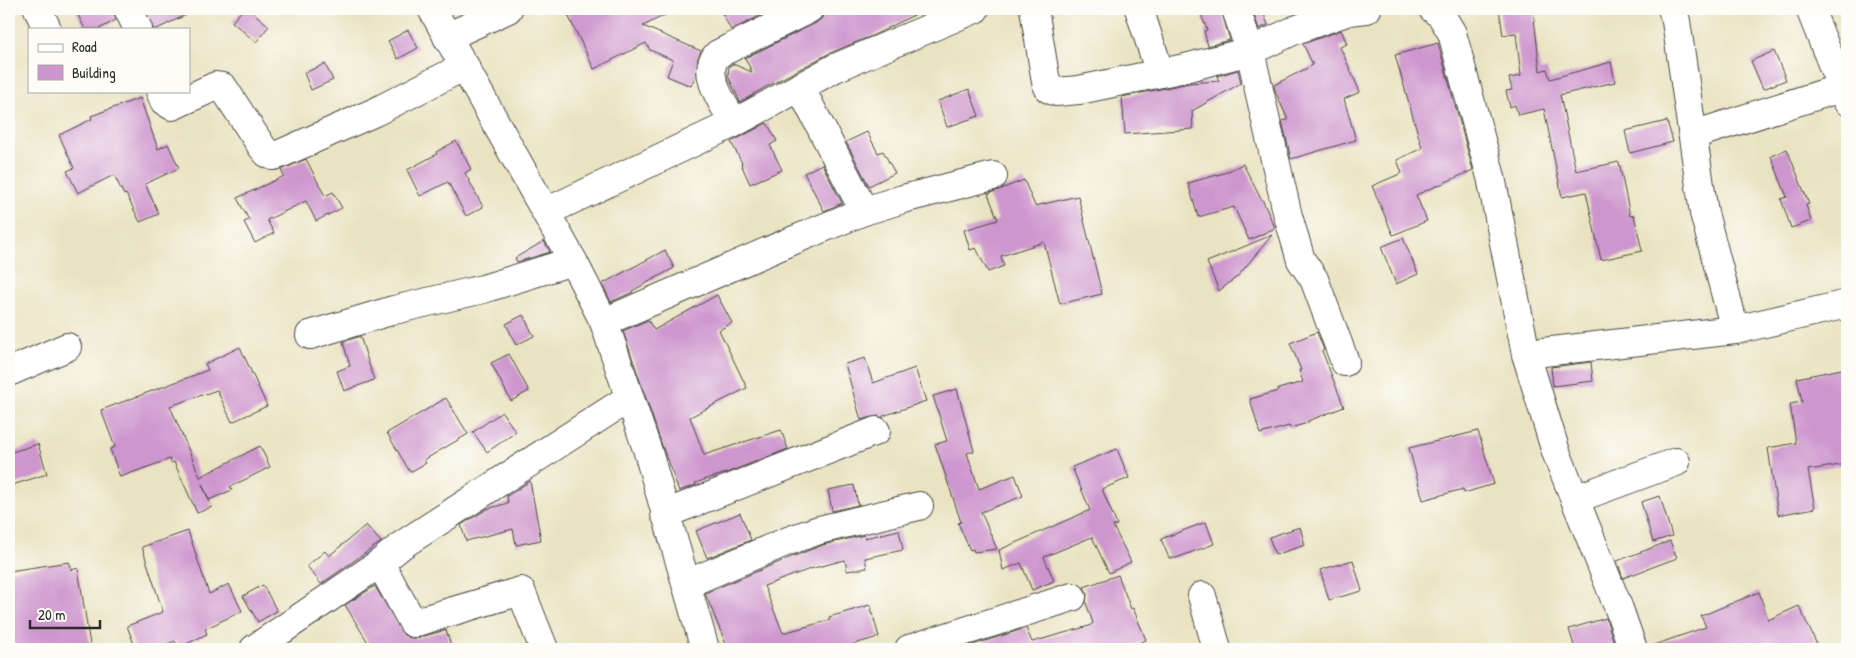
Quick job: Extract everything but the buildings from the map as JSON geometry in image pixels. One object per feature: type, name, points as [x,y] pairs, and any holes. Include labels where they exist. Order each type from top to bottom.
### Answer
[{"type":"street","points":[[38,9],[47,28]]},
{"type":"street","points":[[128,9],[138,28]]},
{"type":"street","points":[[432,9],[573,261],[604,322],[648,452],[704,649]]},
{"type":"street","points":[[447,37],[508,9]]},
{"type":"street","points":[[734,123],[712,80],[714,58],[718,54],[809,9]]},
{"type":"street","points":[[546,212],[734,123],[835,68],[971,9]]},
{"type":"street","points":[[1034,9],[1046,82],[1050,89],[1056,92],[1079,90],[1185,68],[1250,51],[1295,30],[1349,11],[1367,9]]},
{"type":"street","points":[[1139,9],[1160,72]]},
{"type":"street","points":[[1236,9],[1250,51],[1288,216],[1301,260],[1314,279],[1345,362]]},
{"type":"street","points":[[1433,9],[1441,15],[1452,33],[1491,177],[1526,354],[1556,452],[1619,609],[1633,649]]},
{"type":"street","points":[[1672,9],[1676,21],[1704,213],[1735,330]]},
{"type":"street","points":[[1693,135],[1846,92],[1810,9]]},
{"type":"street","points":[[160,92],[164,101],[172,106],[216,86],[223,87],[267,153],[273,156],[375,112],[465,66]]},
{"type":"street","points":[[800,87],[864,211]]},
{"type":"street","points":[[604,322],[864,211],[993,176]]},
{"type":"street","points":[[310,334],[394,310],[483,289],[573,261]]},
{"type":"street","points":[[1526,354],[1735,330],[1847,304]]},
{"type":"street","points":[[9,372],[67,347]]},
{"type":"street","points":[[254,649],[380,563],[402,545],[629,398]]},
{"type":"street","points":[[665,514],[876,431]]},
{"type":"street","points":[[1575,499],[1676,462]]},
{"type":"street","points":[[686,584],[788,540],[819,530],[919,506]]},
{"type":"street","points":[[380,563],[414,623],[521,591],[544,649]]},
{"type":"street","points":[[1202,596],[1217,649]]},
{"type":"street","points":[[909,649],[1072,597]]}]
